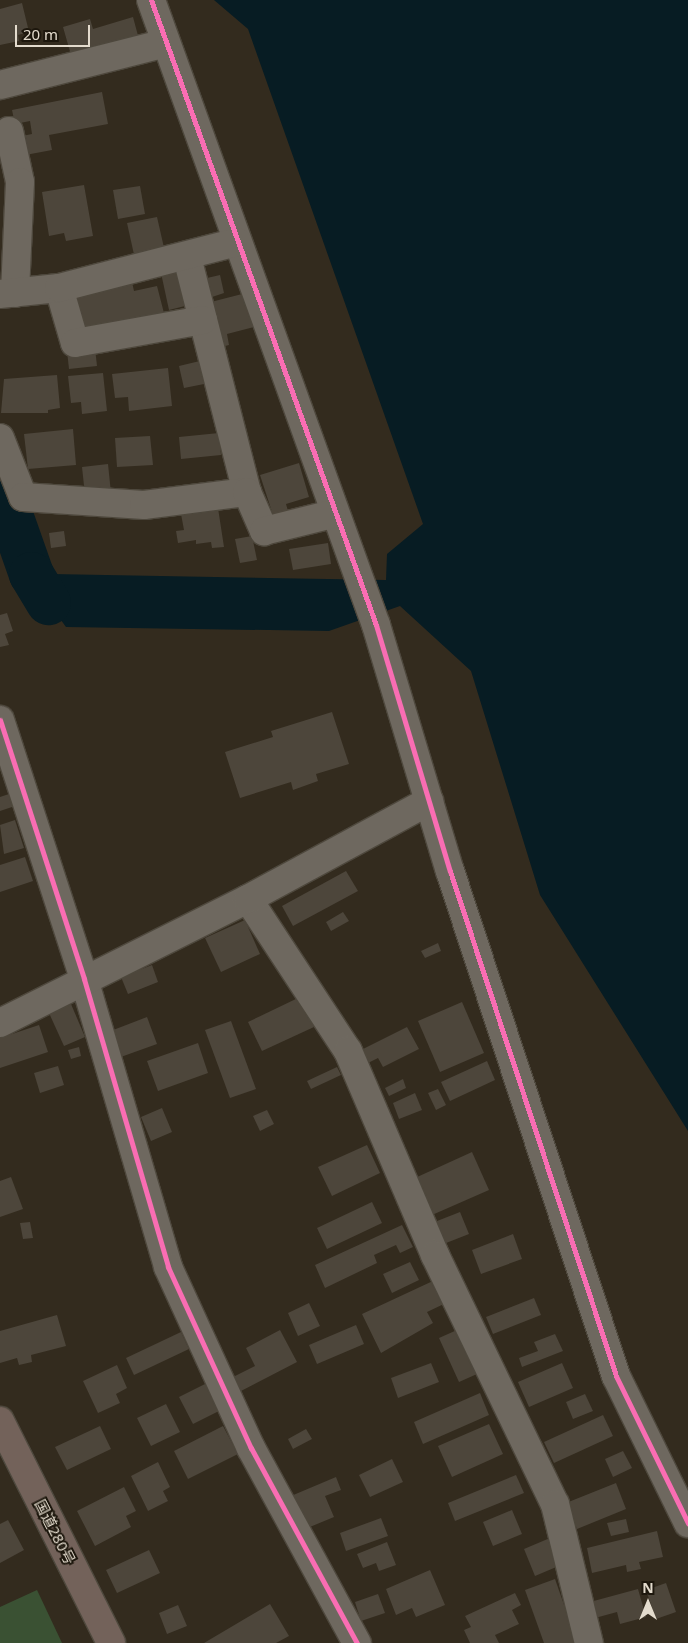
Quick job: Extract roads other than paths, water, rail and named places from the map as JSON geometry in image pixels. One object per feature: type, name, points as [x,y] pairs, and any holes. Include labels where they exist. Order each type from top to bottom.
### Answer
[{"type":"highway","name":"国道280号","points":[[0,1421],[111,1643]]},
{"type":"street","points":[[151,0],[332,514],[376,625],[429,801],[562,1224],[616,1376],[688,1523]]},
{"type":"street","points":[[0,85],[166,43]]},
{"type":"street","points":[[8,131],[20,182],[7,293],[59,288],[187,257],[237,242]]},
{"type":"street","points":[[187,257],[247,492],[264,532],[332,514]]},
{"type":"street","points":[[59,288],[75,343],[203,320]]},
{"type":"street","points":[[0,438],[23,497],[144,505],[247,492]]},
{"type":"street","points":[[0,720],[84,980],[168,1268],[251,1448],[357,1643]]},
{"type":"street","points":[[0,1023],[248,899],[429,801]]},
{"type":"street","points":[[248,899],[348,1051],[435,1256],[555,1504],[589,1643]]},
{"type":"water","points":[[214,0],[688,0],[688,1131],[540,895],[471,671],[400,606],[329,631],[66,627],[48,602],[51,574],[386,580],[387,554],[423,524],[248,29]]},
{"type":"waterway","points":[[0,486],[31,574],[48,602]]}]
